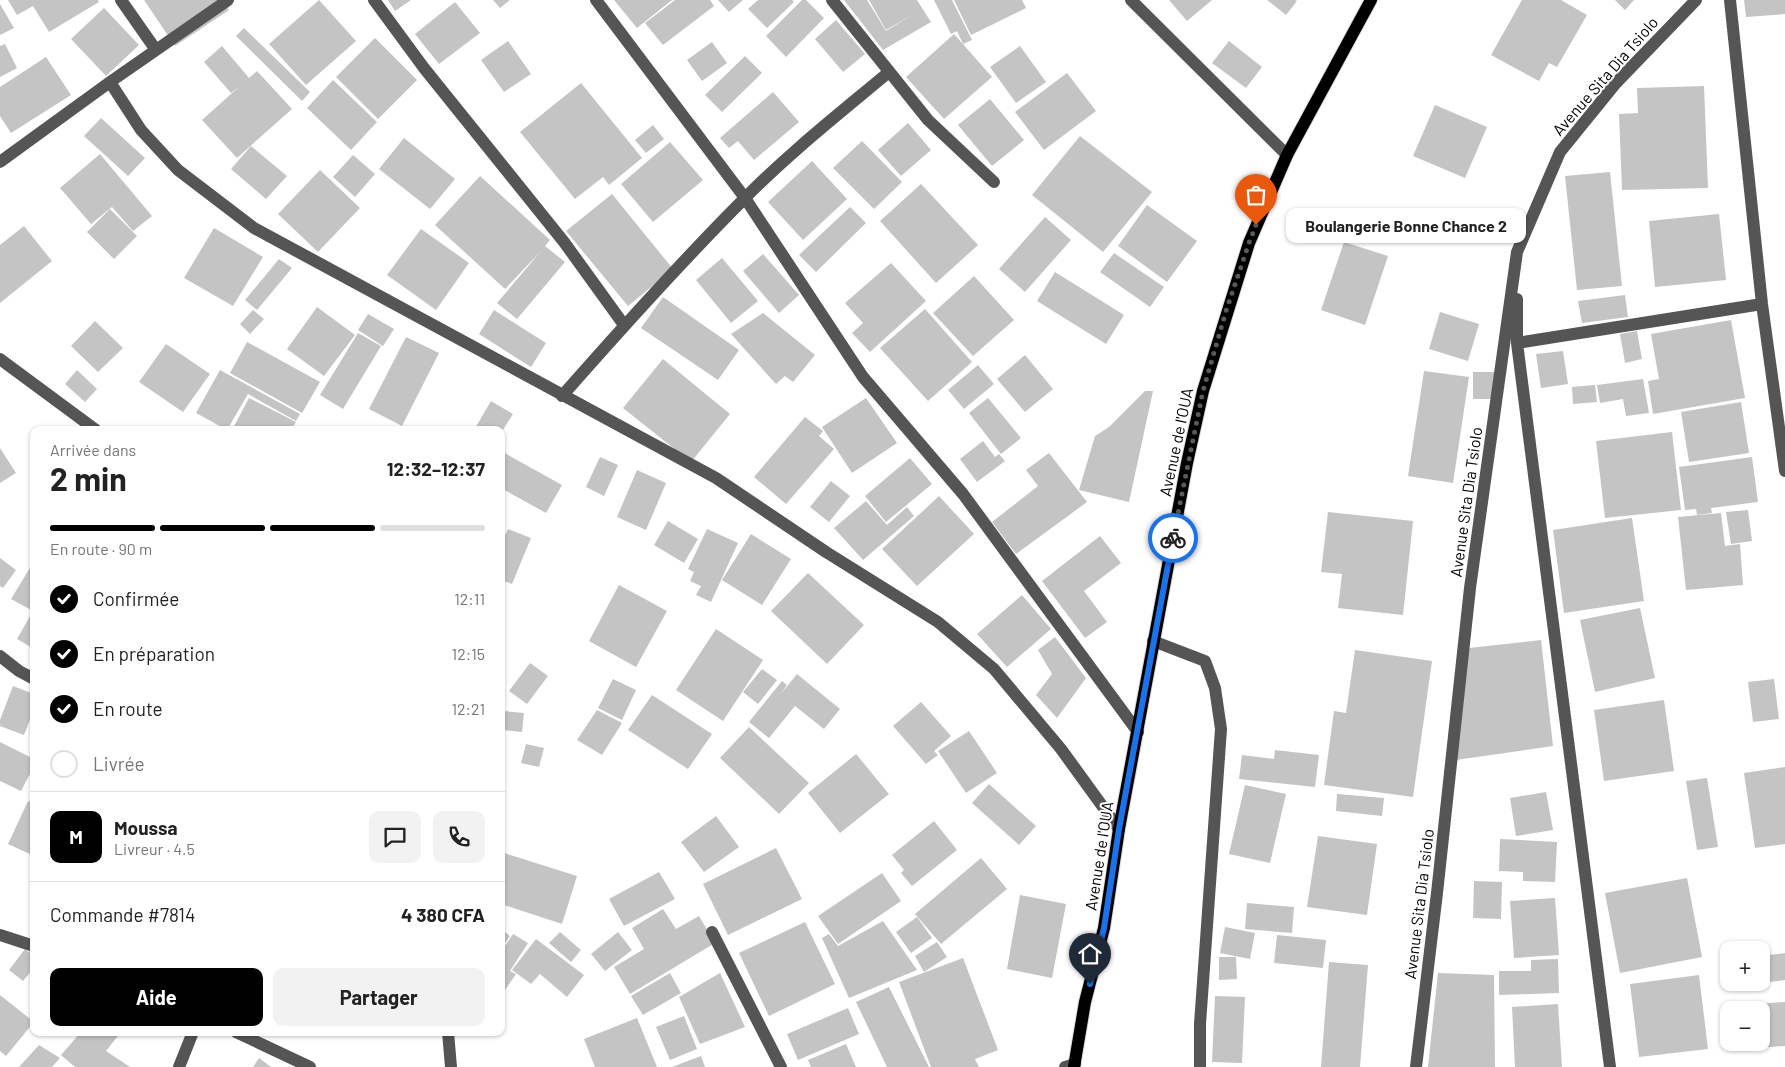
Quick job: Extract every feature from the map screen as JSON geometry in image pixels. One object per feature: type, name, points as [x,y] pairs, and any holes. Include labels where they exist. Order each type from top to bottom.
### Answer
[{"type":"main road","name":"Avenue de l'OUA","points":[[1071,1066],[1104,928],[1119,829],[1185,472],[1203,391],[1249,243],[1287,154],[1371,0]]},
{"type":"street","points":[[121,0],[156,50]]},
{"type":"street","points":[[0,162],[110,82],[228,0]]},
{"type":"street","points":[[374,0],[424,68],[564,242],[624,325]]},
{"type":"street","points":[[596,0],[745,198],[863,377],[964,494],[1138,732]]},
{"type":"street","points":[[832,0],[928,120],[994,182]]},
{"type":"street","points":[[1131,0],[1287,154]]},
{"type":"street","name":"Avenue Sita Dia Tsiolo","points":[[1416,1067],[1470,588],[1517,252],[1560,152],[1616,83],[1696,0]]},
{"type":"street","points":[[1730,0],[1762,304],[1785,470]]},
{"type":"street","points":[[562,396],[624,325],[745,198],[813,136],[889,72]]},
{"type":"street","points":[[110,82],[141,130],[178,170],[254,228],[716,478],[826,552],[938,622],[994,669],[1061,749],[1119,829]]},
{"type":"street","points":[[1517,252],[1517,343],[1610,1067]]},
{"type":"street","points":[[1517,343],[1762,304]]},
{"type":"street","points":[[0,359],[91,426]]},
{"type":"street","points":[[1154,641],[1205,661],[1215,688],[1222,729],[1200,1024],[1200,1067]]},
{"type":"street","points":[[0,656],[30,677]]},
{"type":"street","points":[[712,932],[781,1067]]},
{"type":"street","points":[[0,935],[30,945]]},
{"type":"street","points":[[179,1067],[191,1036]]},
{"type":"street","points":[[244,1036],[310,1067]]},
{"type":"street","points":[[448,1036],[452,1067]]},
{"type":"building","points":[[8,0],[98,0],[99,2],[49,32],[33,6],[17,15]]},
{"type":"building","points":[[144,0],[223,0],[229,10],[175,46]]},
{"type":"building","points":[[319,0],[356,41],[306,85],[269,44]]},
{"type":"building","points":[[388,0],[411,0],[395,11]]},
{"type":"building","points":[[493,0],[510,0],[500,8]]},
{"type":"building","points":[[614,0],[672,0],[637,28]]},
{"type":"building","points":[[675,0],[710,0],[714,6],[663,45],[645,23]]},
{"type":"building","points":[[718,0],[743,0],[729,12]]},
{"type":"building","points":[[758,0],[792,0],[794,2],[767,28],[748,9]]},
{"type":"building","points":[[802,0],[806,0],[824,18],[786,57],[766,36]]},
{"type":"building","points":[[844,0],[867,0],[886,31],[912,15],[886,30],[869,0],[917,0],[931,22],[883,50]]},
{"type":"building","points":[[934,0],[952,0],[972,40],[963,44],[957,31],[951,34]]},
{"type":"building","points":[[954,0],[1022,0],[1026,8],[971,35]]},
{"type":"building","points":[[1169,0],[1212,0],[1187,21]]},
{"type":"building","points":[[1267,0],[1295,0],[1297,1],[1286,15]]},
{"type":"building","points":[[1522,0],[1561,0],[1587,15],[1557,67],[1549,63],[1539,81],[1491,55]]},
{"type":"building","points":[[1615,0],[1634,0],[1625,10]]},
{"type":"building","points":[[1744,0],[1785,0],[1785,14],[1746,17]]},
{"type":"building","points":[[455,2],[480,33],[439,64],[415,34]]},
{"type":"building","points":[[0,4],[14,28],[0,35]]},
{"type":"building","points":[[104,8],[139,45],[106,76],[71,39]]},
{"type":"building","points":[[836,20],[865,54],[843,72],[815,39]]},
{"type":"building","points":[[244,28],[310,92],[302,101],[236,36]]},
{"type":"building","points":[[954,34],[992,77],[944,119],[906,77]]},
{"type":"building","points":[[375,38],[417,80],[378,119],[336,77]]},
{"type":"building","points":[[508,41],[531,74],[504,92],[481,60]]},
{"type":"building","points":[[1229,41],[1262,67],[1246,88],[1212,63]]},
{"type":"building","points":[[712,42],[727,63],[702,81],[687,60]]},
{"type":"building","points":[[5,44],[17,68],[0,77],[0,46]]},
{"type":"building","points":[[222,46],[249,78],[257,71],[292,109],[237,158],[202,120],[240,86],[231,93],[204,62]]},
{"type":"building","points":[[1020,46],[1046,82],[1016,103],[990,67]]},
{"type":"building","points":[[745,56],[762,73],[722,112],[705,95]]},
{"type":"building","points":[[46,57],[71,95],[11,133],[0,116],[0,87]]},
{"type":"building","points":[[1067,73],[1096,111],[1044,150],[1015,112]]},
{"type":"building","points":[[333,80],[377,122],[351,150],[307,108]]},
{"type":"building","points":[[581,83],[642,158],[609,185],[603,177],[575,199],[520,132]]},
{"type":"building","points":[[1704,86],[1708,188],[1622,190],[1619,114],[1638,113],[1637,88]]},
{"type":"building","points":[[773,92],[799,122],[754,160],[738,141],[729,148],[720,138]]},
{"type":"building","points":[[990,99],[1024,140],[992,166],[958,125]]},
{"type":"building","points":[[1435,105],[1487,127],[1465,178],[1413,156]]},
{"type":"building","points":[[101,118],[145,158],[128,176],[84,136]]},
{"type":"building","points":[[908,123],[931,150],[901,176],[878,150]]},
{"type":"building","points":[[653,125],[664,139],[646,153],[635,140]]},
{"type":"building","points":[[1080,136],[1152,192],[1103,252],[1032,195]]},
{"type":"building","points":[[404,138],[455,179],[430,209],[379,169]]},
{"type":"building","points":[[862,141],[902,182],[874,209],[833,168]]},
{"type":"building","points":[[670,142],[703,180],[653,222],[621,184]]},
{"type":"building","points":[[251,146],[287,176],[266,199],[231,169]]},
{"type":"building","points":[[100,154],[152,216],[133,231],[112,207],[91,224],[60,188]]},
{"type":"building","points":[[353,155],[375,174],[355,197],[333,177]]},
{"type":"building","points":[[812,161],[847,199],[803,240],[768,202]]},
{"type":"building","points":[[320,170],[360,208],[318,252],[278,214]]},
{"type":"building","points":[[1610,172],[1622,286],[1577,290],[1565,176]]},
{"type":"building","points":[[480,176],[550,240],[545,246],[565,262],[517,319],[497,303],[541,251],[505,289],[435,225]]},
{"type":"building","points":[[921,184],[978,245],[936,283],[880,221]]},
{"type":"building","points":[[612,194],[673,269],[628,306],[566,231]]},
{"type":"building","points":[[1147,205],[1197,241],[1167,282],[1118,246]]},
{"type":"building","points":[[850,207],[866,223],[816,272],[799,255]]},
{"type":"building","points":[[110,209],[137,236],[114,259],[87,232]]},
{"type":"building","points":[[1719,214],[1726,280],[1655,287],[1649,221]]},
{"type":"building","points":[[1045,217],[1071,240],[1025,292],[999,269]]},
{"type":"building","points":[[24,226],[52,261],[0,303],[0,245]]},
{"type":"building","points":[[214,228],[263,257],[233,306],[184,278]]},
{"type":"building","points":[[421,229],[469,263],[436,310],[387,275]]},
{"type":"building","points":[[1344,242],[1388,256],[1365,325],[1321,310]]},
{"type":"building","points":[[1114,253],[1164,287],[1150,307],[1100,272]]},
{"type":"building","points":[[763,254],[799,295],[779,313],[743,271]]},
{"type":"building","points":[[722,258],[758,301],[731,323],[696,280]]},
{"type":"building","points":[[279,259],[292,268],[257,310],[245,300]]},
{"type":"building","points":[[891,263],[926,301],[870,352],[852,333],[863,323],[845,303]]},
{"type":"building","points":[[1055,272],[1124,315],[1106,344],[1037,301]]},
{"type":"building","points":[[974,276],[1014,320],[973,356],[933,313]]},
{"type":"building","points":[[1625,295],[1628,317],[1582,323],[1578,301]]},
{"type":"building","points":[[663,297],[739,350],[718,380],[641,328]]},
{"type":"building","points":[[317,307],[355,335],[324,376],[287,349]]},
{"type":"building","points":[[925,309],[972,362],[928,401],[880,348]]},
{"type":"building","points":[[253,310],[264,319],[250,334],[240,324]]},
{"type":"building","points":[[494,310],[546,343],[531,367],[479,334]]},
{"type":"building","points":[[1440,312],[1479,324],[1468,361],[1429,349]]},
{"type":"building","points":[[763,313],[815,355],[793,382],[785,376],[776,384],[731,334]]},
{"type":"building","points":[[368,314],[394,329],[383,346],[358,330]]},
{"type":"building","points":[[1731,320],[1745,398],[1653,414],[1648,381],[1659,379],[1651,334]]},
{"type":"building","points":[[95,321],[123,348],[98,372],[71,346]]},
{"type":"building","points":[[1637,331],[1642,359],[1625,363],[1620,334]]},
{"type":"building","points":[[358,333],[381,346],[343,409],[320,395]]},
{"type":"building","points":[[406,337],[439,353],[402,426],[369,409]]},
{"type":"building","points":[[247,342],[320,382],[302,413],[230,373]]},
{"type":"building","points":[[166,344],[210,374],[183,412],[139,382]]},
{"type":"building","points":[[1563,351],[1568,384],[1541,388],[1536,354]]},
{"type":"building","points":[[1025,355],[1053,389],[1025,412],[997,379]]},
{"type":"building","points":[[663,359],[730,414],[691,462],[623,408]]},
{"type":"building","points":[[978,365],[994,384],[964,409],[948,390]]},
{"type":"building","points":[[77,370],[97,389],[85,402],[65,384]]},
{"type":"building","points":[[220,370],[300,414],[296,421],[248,394],[229,426],[220,426],[196,413]]},
{"type":"building","points":[[1424,371],[1469,377],[1453,483],[1408,476]]},
{"type":"building","points":[[1473,372],[1495,372],[1496,399],[1473,399]]},
{"type":"building","points":[[1643,379],[1649,413],[1626,416],[1623,399],[1600,403],[1597,385]]},
{"type":"building","points":[[1595,385],[1597,402],[1573,404],[1572,387]]},
{"type":"building","points":[[1145,391],[1153,391],[1129,502],[1079,490],[1095,436],[1109,427]]},
{"type":"building","points":[[249,398],[296,422],[294,426],[234,426]]},
{"type":"building","points":[[866,398],[897,443],[852,473],[822,427]]},
{"type":"building","points":[[988,398],[1021,438],[1001,454],[969,413]]},
{"type":"building","points":[[491,401],[513,414],[505,427],[476,426]]},
{"type":"building","points":[[1741,402],[1749,453],[1689,462],[1681,412]]},
{"type":"building","points":[[805,417],[823,431],[819,436],[834,449],[786,504],[754,477]]},
{"type":"building","points":[[1672,432],[1681,510],[1605,518],[1596,441]]},
{"type":"building","points":[[983,441],[995,457],[999,454],[1005,461],[977,482],[960,459]]},
{"type":"building","points":[[0,448],[16,473],[0,483]]},
{"type":"building","points":[[505,453],[562,485],[546,513],[505,490]]},
{"type":"building","points":[[1049,453],[1087,502],[1016,554],[992,522],[1038,486],[1026,470]]},
{"type":"building","points":[[600,457],[618,465],[604,496],[586,487]]},
{"type":"building","points":[[1752,457],[1758,502],[1711,508],[1712,513],[1697,515],[1696,509],[1685,510],[1679,467]]},
{"type":"building","points":[[910,458],[932,484],[886,522],[865,496]]},
{"type":"building","points":[[637,470],[666,483],[646,530],[617,517]]},
{"type":"building","points":[[831,481],[850,496],[829,522],[810,507]]},
{"type":"building","points":[[939,496],[974,534],[917,586],[882,549]]},
{"type":"building","points":[[866,501],[887,525],[907,507],[914,516],[863,560],[834,528]]},
{"type":"building","points":[[1748,510],[1752,541],[1731,544],[1726,512]]},
{"type":"building","points":[[1328,512],[1413,521],[1403,615],[1338,608],[1342,574],[1321,572]]},
{"type":"building","points":[[1721,513],[1725,546],[1740,544],[1743,585],[1686,590],[1678,517]]},
{"type":"building","points":[[1632,518],[1644,601],[1564,613],[1553,530]]},
{"type":"building","points":[[668,521],[698,539],[684,563],[654,545]]},
{"type":"building","points":[[508,529],[531,538],[512,584],[505,581],[505,535]]},
{"type":"building","points":[[707,529],[738,543],[711,602],[696,595],[701,586],[690,581],[694,572],[688,569]]},
{"type":"building","points":[[751,534],[791,559],[762,605],[722,580]]},
{"type":"building","points":[[1100,536],[1121,563],[1084,591],[1107,622],[1085,638],[1042,581]]},
{"type":"building","points":[[0,558],[16,570],[3,588],[0,586]]},
{"type":"building","points":[[30,568],[30,609],[11,599]]},
{"type":"building","points":[[808,573],[864,625],[827,664],[771,611]]},
{"type":"building","points":[[619,585],[667,611],[636,667],[589,641]]},
{"type":"building","points":[[1022,595],[1051,629],[1007,667],[977,634]]},
{"type":"building","points":[[1640,608],[1655,678],[1595,692],[1580,620]]},
{"type":"building","points":[[30,616],[30,647],[17,639]]},
{"type":"building","points":[[716,629],[763,660],[723,721],[676,690]]},
{"type":"building","points":[[1055,637],[1086,678],[1057,718],[1036,695],[1052,674],[1038,650]]},
{"type":"building","points":[[1541,640],[1553,746],[1456,760],[1469,648]]},
{"type":"building","points":[[1355,650],[1432,661],[1413,797],[1324,785],[1334,711],[1346,713]]},
{"type":"building","points":[[530,663],[548,676],[527,704],[509,691]]},
{"type":"building","points":[[762,669],[777,680],[758,704],[743,692]]},
{"type":"building","points":[[797,674],[840,709],[824,729],[795,706],[769,738],[749,722],[782,681],[787,685],[780,695]]},
{"type":"building","points":[[613,679],[636,690],[622,720],[598,708]]},
{"type":"building","points":[[1774,679],[1779,719],[1753,722],[1748,682]]},
{"type":"building","points":[[13,686],[30,692],[30,719],[24,735],[0,726],[0,720]]},
{"type":"building","points":[[652,695],[712,734],[688,769],[628,730]]},
{"type":"building","points":[[1664,700],[1674,771],[1604,781],[1594,710]]},
{"type":"building","points":[[921,702],[951,736],[934,751],[938,755],[926,764],[893,726]]},
{"type":"building","points":[[597,710],[622,723],[602,755],[577,740]]},
{"type":"building","points":[[505,711],[524,713],[522,732],[505,730]]},
{"type":"building","points":[[749,727],[809,783],[779,814],[720,758]]},
{"type":"building","points":[[969,731],[997,773],[966,793],[938,751]]},
{"type":"building","points":[[0,742],[30,757],[30,774],[21,791],[0,781]]},
{"type":"building","points":[[526,744],[544,748],[539,767],[521,763]]},
{"type":"building","points":[[1275,750],[1319,755],[1315,787],[1239,779],[1242,755],[1274,759]]},
{"type":"building","points":[[856,754],[889,794],[840,833],[808,793]]},
{"type":"building","points":[[1785,767],[1785,844],[1755,848],[1744,773]]},
{"type":"building","points":[[1707,778],[1718,847],[1697,850],[1686,781]]},
{"type":"building","points":[[989,784],[1036,826],[1019,845],[972,803]]},
{"type":"building","points":[[1245,785],[1286,794],[1270,863],[1229,854]]},
{"type":"building","points":[[1546,792],[1553,830],[1516,836],[1510,798]]},
{"type":"building","points":[[1337,794],[1384,798],[1382,816],[1336,811]]},
{"type":"building","points":[[28,801],[30,802],[30,854],[8,844]]},
{"type":"building","points":[[716,816],[739,847],[704,872],[681,842]]},
{"type":"building","points":[[934,821],[957,850],[912,886],[901,873],[904,870],[892,855]]},
{"type":"building","points":[[1318,836],[1377,844],[1367,915],[1307,907]]},
{"type":"building","points":[[1500,839],[1557,842],[1555,882],[1523,881],[1523,872],[1499,871]]},
{"type":"building","points":[[776,848],[802,899],[728,935],[703,884]]},
{"type":"building","points":[[505,853],[577,876],[562,924],[505,905]]},
{"type":"building","points":[[981,858],[1007,889],[941,944],[915,914]]},
{"type":"building","points":[[659,872],[675,899],[624,926],[609,899]]},
{"type":"building","points":[[882,873],[901,901],[838,944],[818,916]]},
{"type":"building","points":[[1687,878],[1702,957],[1620,973],[1605,893]]},
{"type":"building","points":[[1474,881],[1502,882],[1501,919],[1473,918]]},
{"type":"building","points":[[1020,895],[1066,904],[1052,978],[1007,969]]},
{"type":"building","points":[[1555,898],[1559,955],[1514,958],[1510,901]]},
{"type":"building","points":[[1247,903],[1294,907],[1292,933],[1245,929]]},
{"type":"building","points":[[663,909],[676,929],[699,916],[715,943],[630,994],[614,967],[644,949],[632,928]]},
{"type":"building","points":[[917,917],[932,938],[911,953],[896,932]]},
{"type":"building","points":[[883,921],[917,970],[849,998],[822,938],[829,934],[838,946]]},
{"type":"building","points":[[805,922],[835,984],[769,1016],[739,953]]},
{"type":"building","points":[[1225,927],[1255,933],[1250,959],[1220,953]]},
{"type":"building","points":[[505,932],[510,936],[505,943]]},
{"type":"building","points":[[560,932],[581,950],[571,962],[549,943]]},
{"type":"building","points":[[618,932],[632,950],[605,971],[591,954]]},
{"type":"building","points":[[513,934],[528,943],[510,971],[516,974],[505,990],[505,946]]},
{"type":"building","points":[[1277,935],[1326,940],[1323,968],[1274,963]]},
{"type":"building","points":[[536,939],[584,975],[567,997],[540,974],[531,984],[512,970]]},
{"type":"building","points":[[937,942],[947,957],[924,972],[915,956]]},
{"type":"building","points":[[25,949],[30,953],[30,973],[23,981],[9,970]]},
{"type":"building","points":[[1785,953],[1785,980],[1770,982],[1770,955]]},
{"type":"building","points":[[1219,957],[1236,957],[1237,979],[1219,980]]},
{"type":"building","points":[[963,958],[998,1050],[975,1059],[979,1067],[931,1067],[899,982]]},
{"type":"building","points":[[1558,959],[1559,993],[1499,995],[1499,971],[1531,971],[1531,960]]},
{"type":"building","points":[[1329,962],[1368,965],[1360,1067],[1321,1067]]},
{"type":"building","points":[[670,973],[681,993],[643,1015],[631,996]]},
{"type":"building","points":[[720,973],[745,1027],[700,1044],[679,997]]},
{"type":"building","points":[[1438,973],[1494,975],[1495,1067],[1428,1067]]},
{"type":"building","points":[[1699,975],[1708,1049],[1639,1057],[1630,984]]},
{"type":"building","points":[[889,987],[929,1067],[887,1067],[856,1002]]},
{"type":"building","points":[[0,995],[30,1019],[30,1027],[6,1056],[0,1051]]},
{"type":"building","points":[[1215,996],[1245,997],[1242,1063],[1212,1062]]},
{"type":"building","points":[[1785,1002],[1785,1046],[1770,1047],[1770,1003]]},
{"type":"building","points":[[1558,1004],[1562,1067],[1515,1067],[1512,1007]]},
{"type":"building","points":[[848,1008],[859,1034],[798,1060],[787,1034]]},
{"type":"building","points":[[684,1016],[697,1049],[670,1060],[656,1027]]},
{"type":"building","points":[[637,1018],[657,1067],[595,1067],[584,1039]]},
{"type":"building","points":[[78,1036],[118,1036],[106,1051],[130,1067],[75,1067],[61,1055]]},
{"type":"building","points":[[846,1044],[856,1067],[811,1067],[808,1060]]},
{"type":"building","points":[[39,1045],[60,1058],[52,1067],[19,1067]]},
{"type":"building","points":[[701,1056],[705,1067],[672,1067]]},
{"type":"building","points":[[259,1058],[271,1067],[253,1067]]},
{"type":"way so far","points":[[1173,538],[1203,391],[1226,311],[1256,225]]},
{"type":"place","name":"Boulangerie Bonne Chance 2","points":[[1256,225]]},
{"type":"route","points":[[1090,984],[1104,928],[1119,829],[1173,538]]}]
